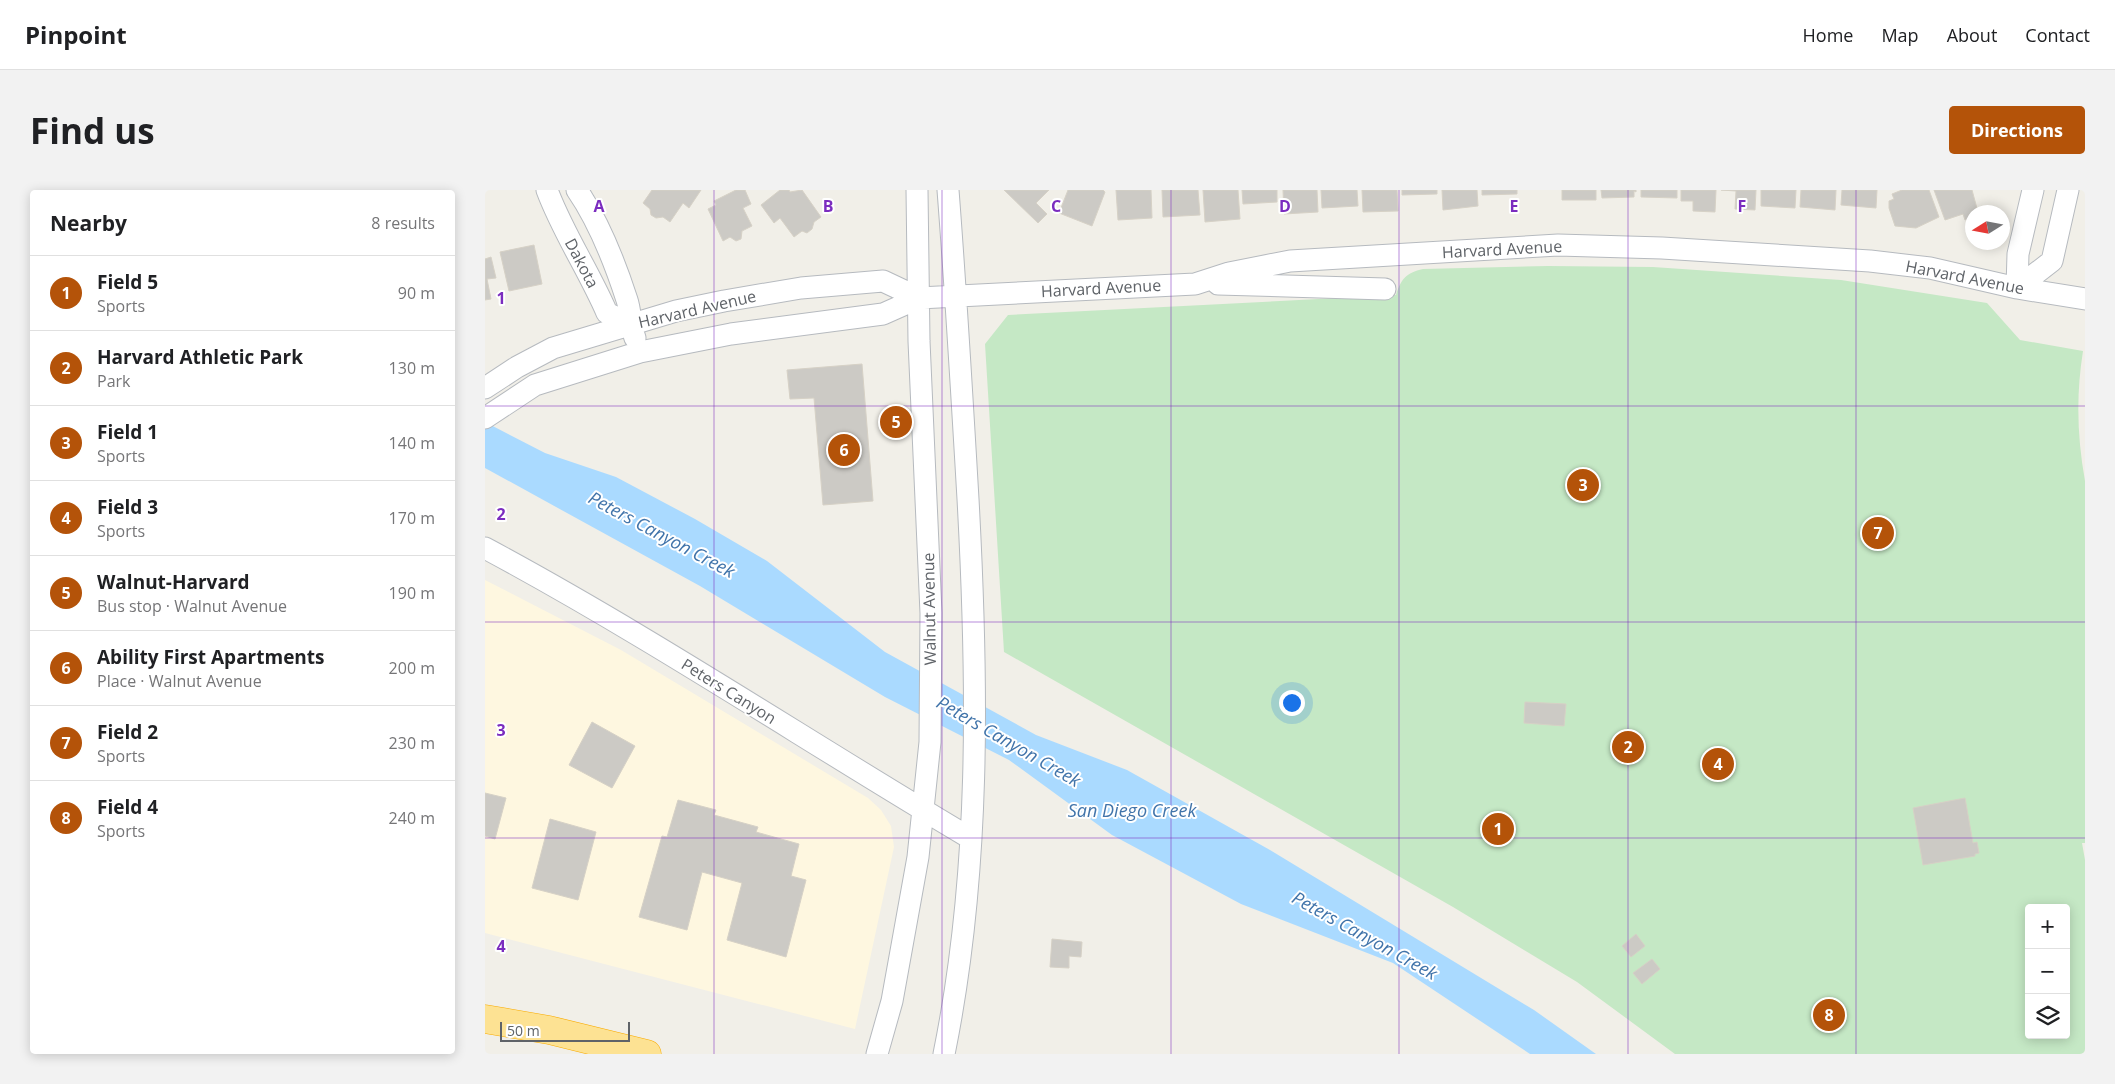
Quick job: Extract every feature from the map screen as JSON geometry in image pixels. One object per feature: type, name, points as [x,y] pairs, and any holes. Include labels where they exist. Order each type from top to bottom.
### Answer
[{"type":"highway","points":[[485,1013],[647,1054]]},
{"type":"highway","points":[[485,1019],[549,1030]]},
{"type":"main road","name":"Dakota","points":[[547,190],[556,214],[585,267],[607,313],[630,324]]},
{"type":"main road","name":"Walnut Avenue","points":[[877,1054],[892,1001],[919,857],[930,742],[931,657],[917,190]]},
{"type":"main road","points":[[944,1054],[959,960],[970,838],[975,680],[973,583],[956,295],[947,190]]},
{"type":"main road","points":[[2017,288],[2018,254],[2033,190]]},
{"type":"main road","points":[[2017,288],[2052,261],[2068,190]]},
{"type":"main road","name":"Dakota","points":[[580,193],[606,245],[628,302],[630,324],[639,352]]},
{"type":"main road","points":[[556,214],[580,193]]},
{"type":"main road","name":"Harvard Avenue","points":[[485,418],[505,403],[535,385],[639,352],[731,334],[883,314],[919,298],[1195,284],[1229,273],[1289,261],[1558,245],[1662,248],[1870,261],[1930,268],[2017,288],[2082,299]]},
{"type":"main road","name":"Harvard Avenue","points":[[485,388],[517,367],[553,348],[630,324],[724,300],[801,288],[883,281],[919,298]]},
{"type":"main road","points":[[1195,284],[1385,289]]},
{"type":"main road","name":"Peters Canyon","points":[[485,548],[553,585],[698,671],[970,838]]},
{"type":"shaded area","points":[[485,580],[621,650],[868,798],[881,810],[891,826],[894,847],[855,1029],[485,933]]},
{"type":"green space","points":[[1548,266],[1653,267],[1841,280],[1987,303],[2020,340],[2083,351],[2078,416],[2085,481],[2085,843],[2082,843],[2085,860],[2085,1054],[1675,1054],[1577,982],[1453,907],[1004,652],[985,344],[1008,315],[1396,295],[1400,285],[1412,272],[1423,269]]},
{"type":"water","name":"San Diego Creek","points":[[485,422],[545,453],[616,477],[695,519],[767,561],[885,652],[1036,735],[1127,770],[1270,850],[1534,1010],[1596,1054],[1530,1054],[1393,963],[1241,904],[1112,835],[1009,760],[885,697],[700,586],[485,468]]},
{"type":"building","points":[[652,190],[701,190],[689,208],[683,203],[670,222],[663,217],[656,218],[651,215],[650,209],[643,203]]},
{"type":"building","points":[[736,190],[745,190],[751,204],[743,208],[752,226],[742,231],[741,239],[736,241],[730,237],[723,241],[708,209],[716,205],[714,201]]},
{"type":"building","points":[[780,190],[789,190],[790,192],[802,190],[821,217],[814,222],[812,229],[807,233],[802,231],[794,237],[780,218],[774,223],[761,205]]},
{"type":"building","points":[[1004,190],[1049,190],[1036,203],[1047,214],[1038,223]]},
{"type":"building","points":[[1068,190],[1103,190],[1105,192],[1092,226],[1059,213]]},
{"type":"building","points":[[1116,190],[1151,190],[1152,218],[1118,220]]},
{"type":"building","points":[[1162,190],[1198,190],[1200,215],[1163,217]]},
{"type":"building","points":[[1203,190],[1238,190],[1240,219],[1205,222]]},
{"type":"building","points":[[1242,190],[1277,190],[1277,202],[1243,204]]},
{"type":"building","points":[[1283,190],[1317,190],[1318,212],[1284,214]]},
{"type":"building","points":[[1321,190],[1357,190],[1358,206],[1322,208]]},
{"type":"building","points":[[1362,190],[1397,190],[1398,211],[1363,212]]},
{"type":"building","points":[[1402,190],[1437,190],[1437,194],[1402,195]]},
{"type":"building","points":[[1442,190],[1477,190],[1478,206],[1443,210]]},
{"type":"building","points":[[1482,190],[1517,190],[1517,194],[1482,195]]},
{"type":"building","points":[[1562,190],[1596,190],[1596,200],[1562,200]]},
{"type":"building","points":[[1601,190],[1636,190],[1636,192],[1634,191],[1634,197],[1602,198]]},
{"type":"building","points":[[1641,190],[1677,190],[1677,198],[1641,197]]},
{"type":"building","points":[[1681,190],[1716,190],[1715,212],[1693,211],[1693,201],[1681,201]]},
{"type":"building","points":[[1721,190],[1756,190],[1755,210],[1735,209],[1736,191]]},
{"type":"building","points":[[1761,190],[1796,190],[1795,208],[1761,206]]},
{"type":"building","points":[[1801,190],[1836,190],[1835,210],[1800,207]]},
{"type":"building","points":[[1842,190],[1877,190],[1876,208],[1841,205]]},
{"type":"building","points":[[1902,190],[1929,190],[1939,217],[1916,228],[1895,226],[1889,208],[1889,201],[1894,199],[1892,194]]},
{"type":"building","points":[[1934,190],[1972,190],[1976,205],[1965,205],[1965,220],[1963,214],[1945,220]]},
{"type":"building","points":[[534,245],[542,284],[509,291],[500,252]]},
{"type":"building","points":[[491,257],[496,278],[487,279],[491,299],[485,300],[485,259]]},
{"type":"building","points":[[862,364],[873,501],[823,505],[814,398],[790,399],[787,370]]},
{"type":"building","points":[[1525,702],[1566,704],[1564,726],[1524,723]]},
{"type":"building","points":[[592,722],[635,746],[612,788],[569,765]]},
{"type":"building","points":[[485,793],[506,798],[495,839],[485,836]]},
{"type":"building","points":[[1965,798],[1973,843],[1977,842],[1979,853],[1975,854],[1975,856],[1923,865],[1913,808]]},
{"type":"building","points":[[678,800],[716,810],[714,815],[758,827],[756,832],[799,844],[791,876],[806,880],[786,957],[727,940],[742,883],[702,872],[687,930],[639,917],[662,836],[667,837]]},
{"type":"building","points":[[550,819],[596,832],[578,900],[532,888]]},
{"type":"building","points":[[1636,934],[1645,946],[1631,957],[1622,946]]},
{"type":"building","points":[[1052,939],[1082,942],[1081,957],[1069,956],[1069,968],[1050,967]]},
{"type":"building","points":[[1652,959],[1660,969],[1642,984],[1633,973]]},
{"type":"place","name":"Walnut-Harvard","points":[[896,422]]},
{"type":"place","name":"Ability First Apartments","points":[[844,450]]},
{"type":"place","name":"Field 1","points":[[1583,485]]},
{"type":"place","name":"Field 2","points":[[1878,533]]},
{"type":"place","name":"Harvard Athletic Park","points":[[1628,747]]},
{"type":"place","name":"Field 3","points":[[1718,764]]},
{"type":"place","name":"Field 5","points":[[1498,829]]},
{"type":"place","name":"Field 4","points":[[1829,1015]]},
{"type":"water label","name":"Peters Canyon Creek","points":[[662,534]]},
{"type":"water label","name":"Peters Canyon Creek","points":[[1009,741]]},
{"type":"water label","name":"Peters Canyon Creek","points":[[1365,935]]}]
